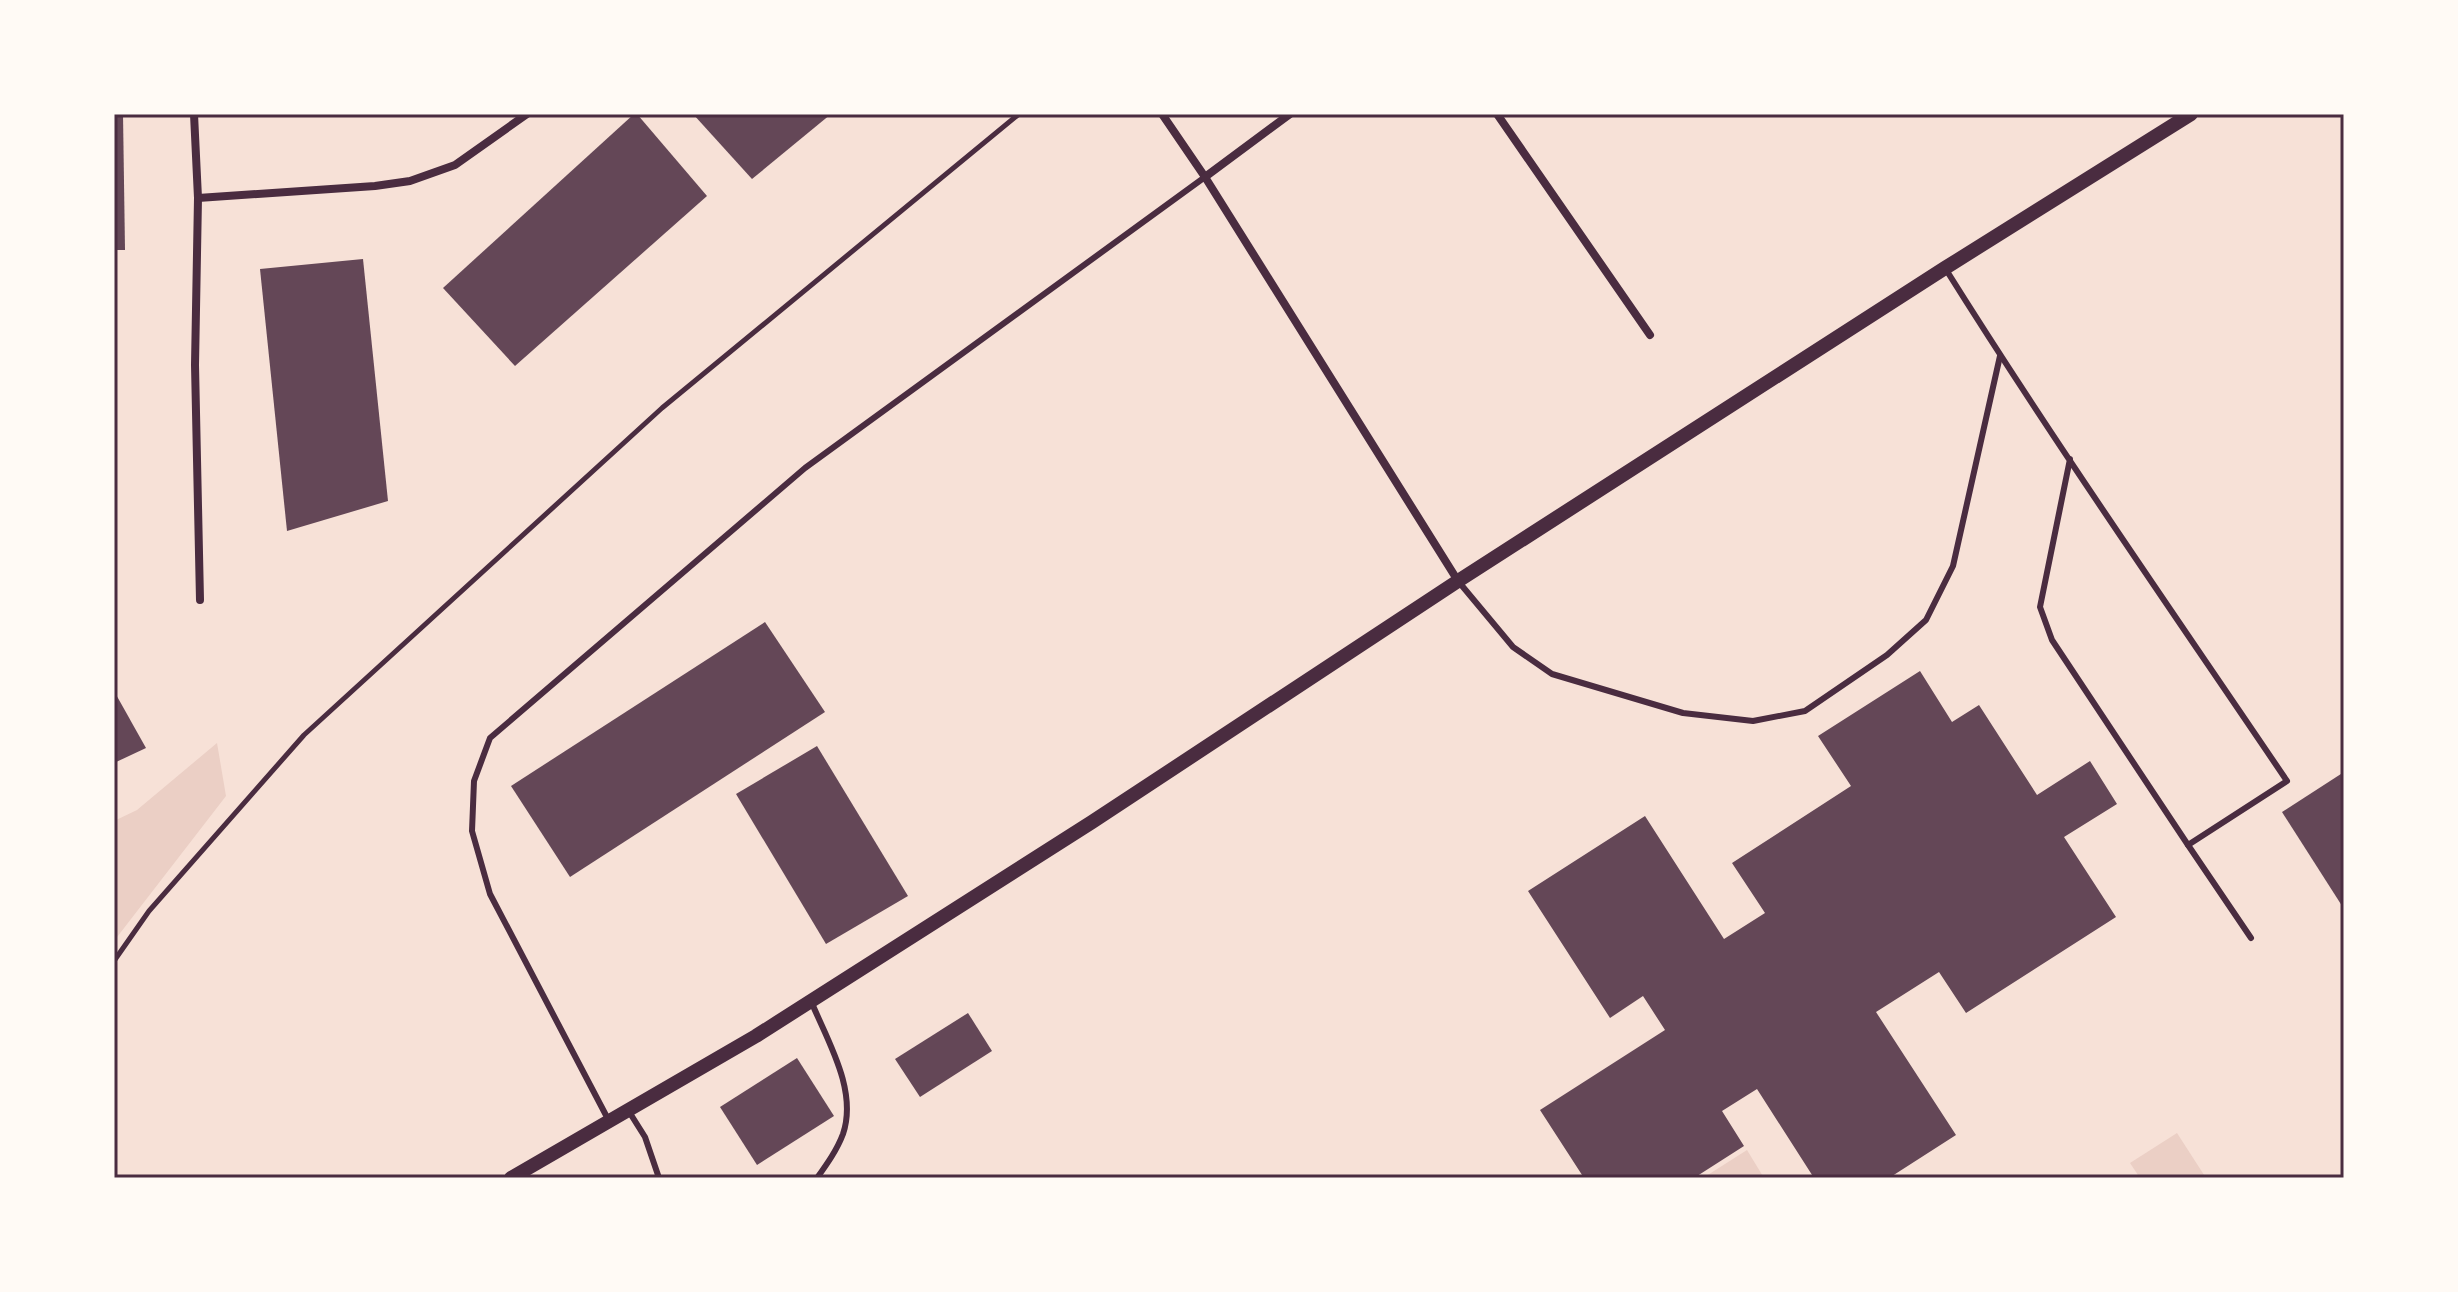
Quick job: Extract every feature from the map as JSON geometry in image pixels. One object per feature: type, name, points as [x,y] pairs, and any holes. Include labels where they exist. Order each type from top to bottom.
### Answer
[{"type":"street","points":[[194,114],[198,198],[195,365],[200,600]]},
{"type":"street","points":[[198,198],[410,181],[455,165],[527,114]]},
{"type":"street","points":[[1162,114],[1205,177],[1458,581]]},
{"type":"street","points":[[1205,177],[1290,114]]},
{"type":"street","points":[[1497,114],[1650,335]]},
{"type":"street","points":[[511,1178],[756,1036],[1092,822],[1458,581],[1945,268],[2191,114]]},
{"type":"lane","points":[[609,1121],[490,894],[472,831],[474,781],[490,738],[805,468],[1205,177]]},
{"type":"lane","points":[[1945,268],[2000,356],[2287,781],[2188,845]]},
{"type":"lane","points":[[1458,581],[1513,647],[1552,674],[1683,713],[1753,721],[1805,711],[1887,655],[1926,620],[1953,566],[2000,356]]},
{"type":"lane","points":[[2070,459],[2040,607],[2052,640],[2251,938]]},
{"type":"lane","points":[[811,1001],[840,1070],[846,1093],[843,1132],[817,1178]]},
{"type":"lane","points":[[628,1110],[645,1137],[659,1178]]},
{"type":"path","points":[[114,961],[149,911],[304,735],[662,408],[1019,114]]},
{"type":"shaded area","points":[[217,743],[226,796],[114,941],[114,821],[137,810]]},
{"type":"shaded area","points":[[2177,1133],[2206,1178],[2140,1178],[2130,1163]]},
{"type":"shaded area","points":[[1747,1150],[1764,1178],[1703,1178]]},
{"type":"building","points":[[114,114],[123,114],[125,250],[114,250]]},
{"type":"building","points":[[634,114],[707,196],[515,366],[443,288]]},
{"type":"building","points":[[693,114],[831,114],[752,179]]},
{"type":"building","points":[[363,259],[388,501],[287,531],[260,269]]},
{"type":"building","points":[[765,622],[825,712],[570,877],[511,786]]},
{"type":"building","points":[[1920,671],[1952,722],[1979,705],[2037,795],[2090,761],[2117,804],[2064,837],[2116,917],[1966,1013],[1939,972],[1876,1012],[1956,1135],[1889,1178],[1814,1178],[1757,1089],[1722,1111],[1744,1146],[1694,1178],[1584,1178],[1540,1110],[1665,1030],[1643,996],[1610,1018],[1528,891],[1645,816],[1724,939],[1765,913],[1732,863],[1851,786],[1818,736]]},
{"type":"building","points":[[114,691],[146,748],[114,763]]},
{"type":"building","points":[[817,746],[908,896],[826,944],[736,794]]},
{"type":"building","points":[[2344,772],[2344,909],[2282,812]]},
{"type":"building","points":[[968,1013],[992,1051],[920,1097],[895,1059]]},
{"type":"building","points":[[797,1058],[834,1116],[757,1165],[720,1107]]}]
